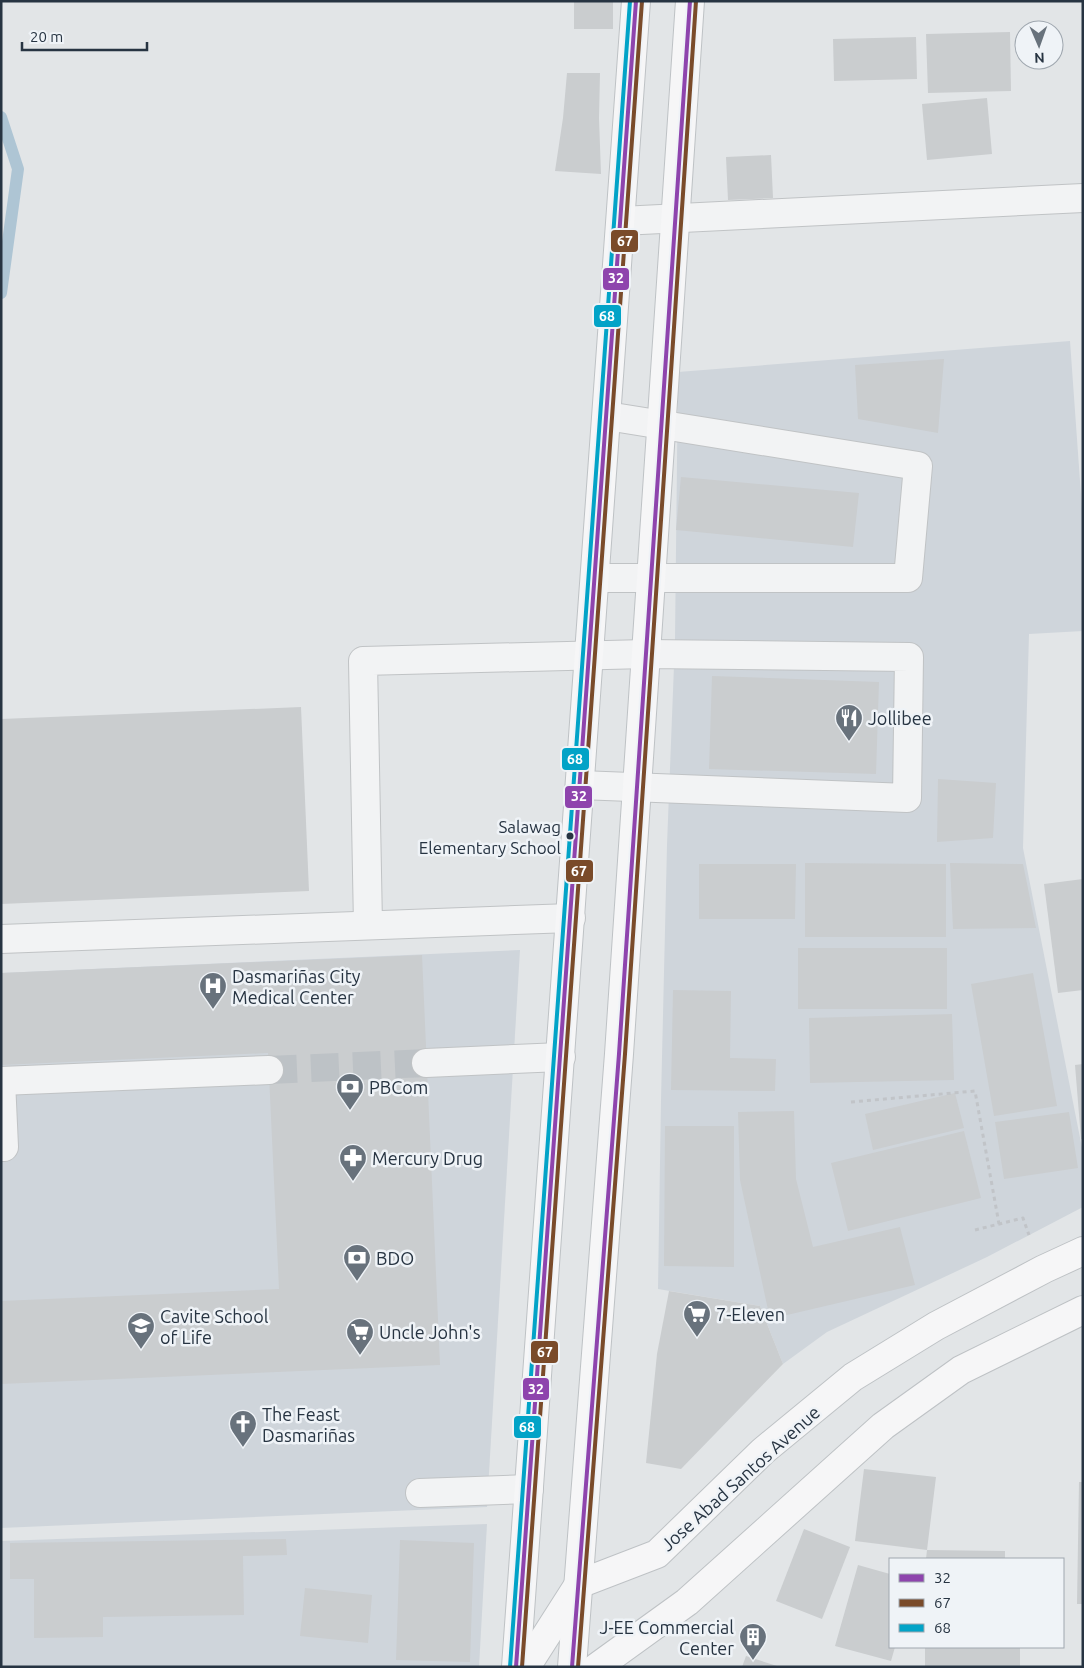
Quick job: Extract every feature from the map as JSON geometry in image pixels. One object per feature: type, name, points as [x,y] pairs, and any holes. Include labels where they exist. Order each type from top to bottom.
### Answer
[{"type":"main road","points":[[516,1667],[636,1]]},
{"type":"main road","points":[[572,1667],[610,1180],[690,1]]},
{"type":"main road","name":"Jose Abad Santos Avenue","points":[[579,1584],[657,1554],[763,1451],[853,1376],[936,1326],[1044,1269],[1083,1251]]},
{"type":"main road","points":[[597,1667],[687,1602],[883,1426],[961,1370],[1083,1310]]},
{"type":"main road","points":[[526,1667],[579,1584]]},
{"type":"street","points":[[621,221],[1083,198]]},
{"type":"street","points":[[595,578],[908,578],[918,466],[607,416]]},
{"type":"street","points":[[368,925],[362,661],[646,654],[909,657],[907,798],[580,786]]},
{"type":"street","points":[[1,939],[571,918]]},
{"type":"street","points":[[426,1063],[561,1057]]},
{"type":"street","points":[[4,1147],[1,1081],[269,1070]]},
{"type":"street","points":[[420,1493],[529,1489]]},
{"type":"path","points":[[852,1102],[974,1091],[999,1224]]},
{"type":"path","points":[[975,1230],[1023,1218],[1029,1236]]},
{"type":"shaded area","points":[[1070,341],[1083,523],[1083,631],[1029,634],[1023,848],[1083,1153],[1083,1207],[987,1257],[827,1332],[783,1364],[760,1306],[658,1289],[667,845],[675,640],[678,372]]},
{"type":"shaded area","points":[[520,950],[487,1507],[1,1528],[1,973]]},
{"type":"shaded area","points":[[487,1524],[479,1667],[1,1667],[1,1541]]},
{"type":"building","points":[[574,1],[613,1],[613,29],[574,29]]},
{"type":"building","points":[[1010,32],[1011,91],[928,93],[926,34]]},
{"type":"building","points":[[916,37],[917,79],[834,81],[833,39]]},
{"type":"building","points":[[567,73],[600,73],[601,174],[555,171]]},
{"type":"building","points":[[987,98],[992,154],[927,160],[922,104]]},
{"type":"building","points":[[771,155],[773,198],[728,200],[726,157]]},
{"type":"building","points":[[944,359],[938,433],[858,419],[855,365]]},
{"type":"building","points":[[681,477],[859,493],[853,547],[676,530]]},
{"type":"building","points":[[712,676],[879,682],[876,774],[709,769]]},
{"type":"building","points":[[301,707],[309,891],[1,904],[1,719]]},
{"type":"building","points":[[938,779],[996,783],[993,838],[937,842]]},
{"type":"building","points":[[805,863],[946,864],[946,937],[805,937]]},
{"type":"building","points":[[950,863],[1023,864],[1036,928],[953,929]]},
{"type":"building","points":[[699,864],[796,864],[795,919],[699,919]]},
{"type":"building","points":[[1083,879],[1083,990],[1058,993],[1044,884]]},
{"type":"building","points":[[798,948],[947,948],[947,1009],[798,1009]]},
{"type":"building","points":[[422,955],[440,1365],[1,1384],[1,1301],[279,1289],[268,1053],[1,1065],[1,973]]},
{"type":"building","points":[[1033,973],[1057,1106],[994,1116],[971,984]]},
{"type":"building","points":[[673,990],[731,991],[730,1058],[776,1059],[775,1091],[671,1090]]},
{"type":"building","points":[[952,1014],[954,1080],[810,1083],[809,1018]]},
{"type":"building","points":[[1083,1064],[1083,1139],[1081,1139],[1075,1065]]},
{"type":"building","points":[[955,1093],[964,1128],[873,1150],[865,1114]]},
{"type":"building","points":[[794,1111],[796,1179],[813,1247],[900,1227],[915,1285],[770,1319],[740,1180],[738,1112]]},
{"type":"building","points":[[1069,1112],[1078,1168],[1004,1179],[995,1122]]},
{"type":"building","points":[[665,1126],[734,1126],[734,1267],[664,1266]]},
{"type":"building","points":[[964,1131],[981,1198],[848,1231],[831,1163]]},
{"type":"building","points":[[669,1291],[760,1306],[783,1364],[681,1469],[646,1463],[657,1354]]},
{"type":"building","points":[[864,1469],[936,1477],[927,1550],[855,1541]]},
{"type":"building","points":[[1079,1482],[1083,1482],[1083,1604],[1077,1604]]},
{"type":"building","points":[[804,1529],[850,1547],[822,1619],[776,1601]]},
{"type":"building","points":[[286,1539],[287,1555],[243,1556],[244,1615],[103,1617],[103,1637],[34,1638],[34,1579],[10,1579],[10,1543]]},
{"type":"building","points":[[400,1540],[474,1543],[470,1662],[396,1660]]},
{"type":"building","points":[[927,1550],[1005,1551],[1005,1558],[926,1558]]},
{"type":"building","points":[[858,1565],[889,1574],[889,1648],[895,1648],[891,1661],[835,1646]]},
{"type":"building","points":[[305,1588],[372,1595],[368,1643],[300,1636]]},
{"type":"building","points":[[925,1648],[1020,1648],[1020,1667],[925,1667]]},
{"type":"building","name":"J-EE Commercial Center","points":[[746,1656],[777,1666],[777,1667],[742,1667]]},
{"type":"waterway","points":[[1,117],[18,169],[1,293]]},
{"type":"tunnel","points":[[269,1070],[426,1063]]},
{"type":"transit line","name":"68","points":[[510,1667],[630,1]]},
{"type":"transit line","name":"32","points":[[516,1667],[636,1]]},
{"type":"transit line","name":"67","points":[[522,1667],[642,1]]},
{"type":"transit line","name":"32","points":[[572,1667],[619,1054],[690,1]]},
{"type":"transit line","name":"67","points":[[578,1667],[625,1054],[696,1]]},
{"type":"place","name":"Jollibee","points":[[849,742]]},
{"type":"place","name":"Salawag Elementary School","points":[[570,836]]},
{"type":"place","name":"Dasmariñas City Medical Center","points":[[213,1010]]},
{"type":"place","name":"PBCom","points":[[350,1111]]},
{"type":"place","name":"Mercury Drug","points":[[353,1182]]},
{"type":"place","name":"BDO","points":[[357,1282]]},
{"type":"place","name":"7-Eleven","points":[[697,1338]]},
{"type":"place","name":"Cavite School of Life","points":[[141,1350]]},
{"type":"place","name":"Uncle John's","points":[[360,1356]]},
{"type":"place","name":"The Feast Dasmariñas","points":[[243,1448]]},
{"type":"place","name":"J-EE Commercial Center","points":[[753,1661]]}]
